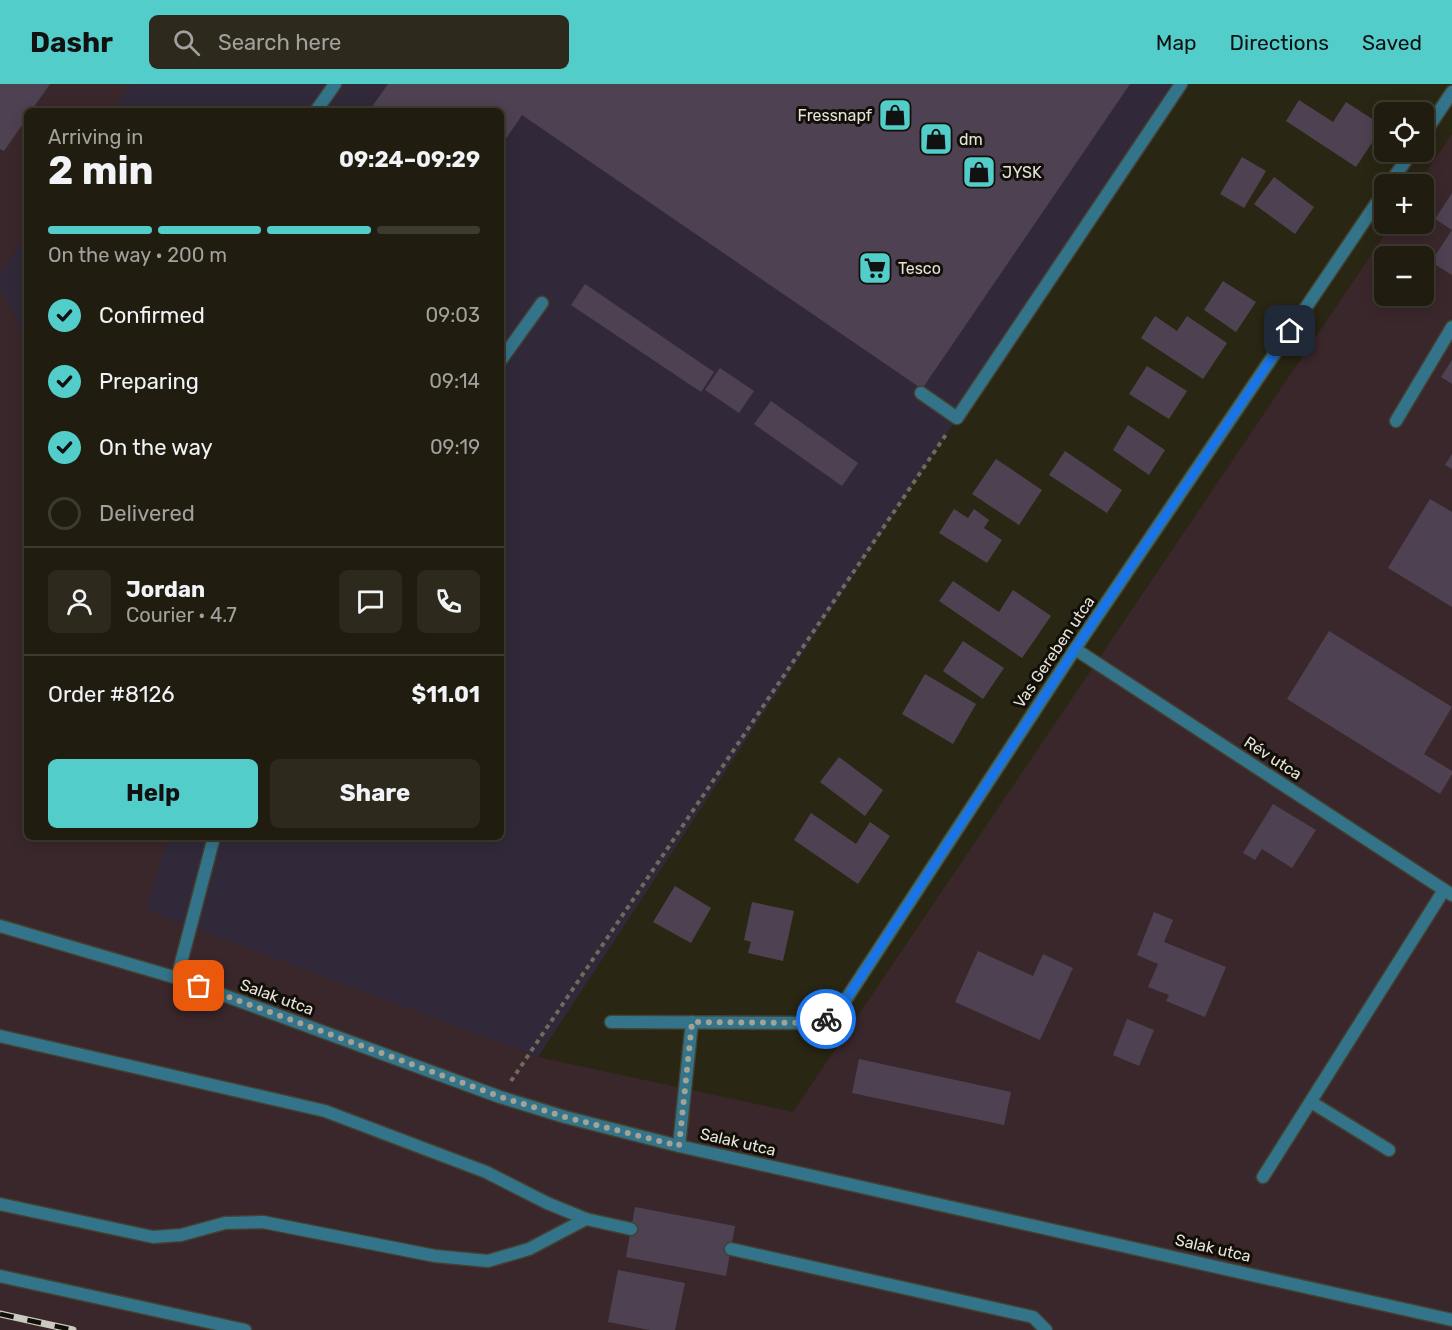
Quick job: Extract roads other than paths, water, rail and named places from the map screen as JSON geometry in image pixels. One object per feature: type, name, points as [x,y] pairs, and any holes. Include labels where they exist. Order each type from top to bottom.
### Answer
[{"type":"street","points":[[318,108],[335,84]]},
{"type":"street","points":[[921,393],[957,418],[1181,84]]},
{"type":"street","points":[[1434,119],[1452,92]]},
{"type":"street","name":"Vas Gereben utca","points":[[611,1022],[813,1023],[826,1019],[839,1010],[1075,649],[1374,207]]},
{"type":"street","points":[[504,356],[542,303]]},
{"type":"street","points":[[1395,421],[1452,327]]},
{"type":"street","name":"Rév utca","points":[[1075,649],[1448,892]]},
{"type":"street","points":[[177,978],[213,840]]},
{"type":"street","points":[[1263,1177],[1448,892]]},
{"type":"street","name":"Salak utca","points":[[0,926],[177,978],[501,1097],[565,1117],[679,1146],[1452,1320]]},
{"type":"street","points":[[679,1146],[692,1022]]},
{"type":"street","points":[[0,1036],[326,1111],[486,1172],[547,1203],[586,1219],[631,1229]]},
{"type":"street","points":[[1311,1102],[1389,1150]]},
{"type":"street","points":[[0,1204],[153,1238],[181,1235],[225,1223],[263,1222],[435,1256],[488,1261],[529,1249],[586,1219]]},
{"type":"street","points":[[731,1249],[1033,1317],[1046,1330]]},
{"type":"street","points":[[0,1276],[245,1330]]},
{"type":"railway","points":[[0,1314],[73,1330]]},
{"type":"place","name":"Fressnapf","points":[[895,115]]},
{"type":"place","name":"dm","points":[[936,139]]},
{"type":"place","name":"JYSK","points":[[979,172]]},
{"type":"place","name":"Tesco","points":[[875,268]]}]
